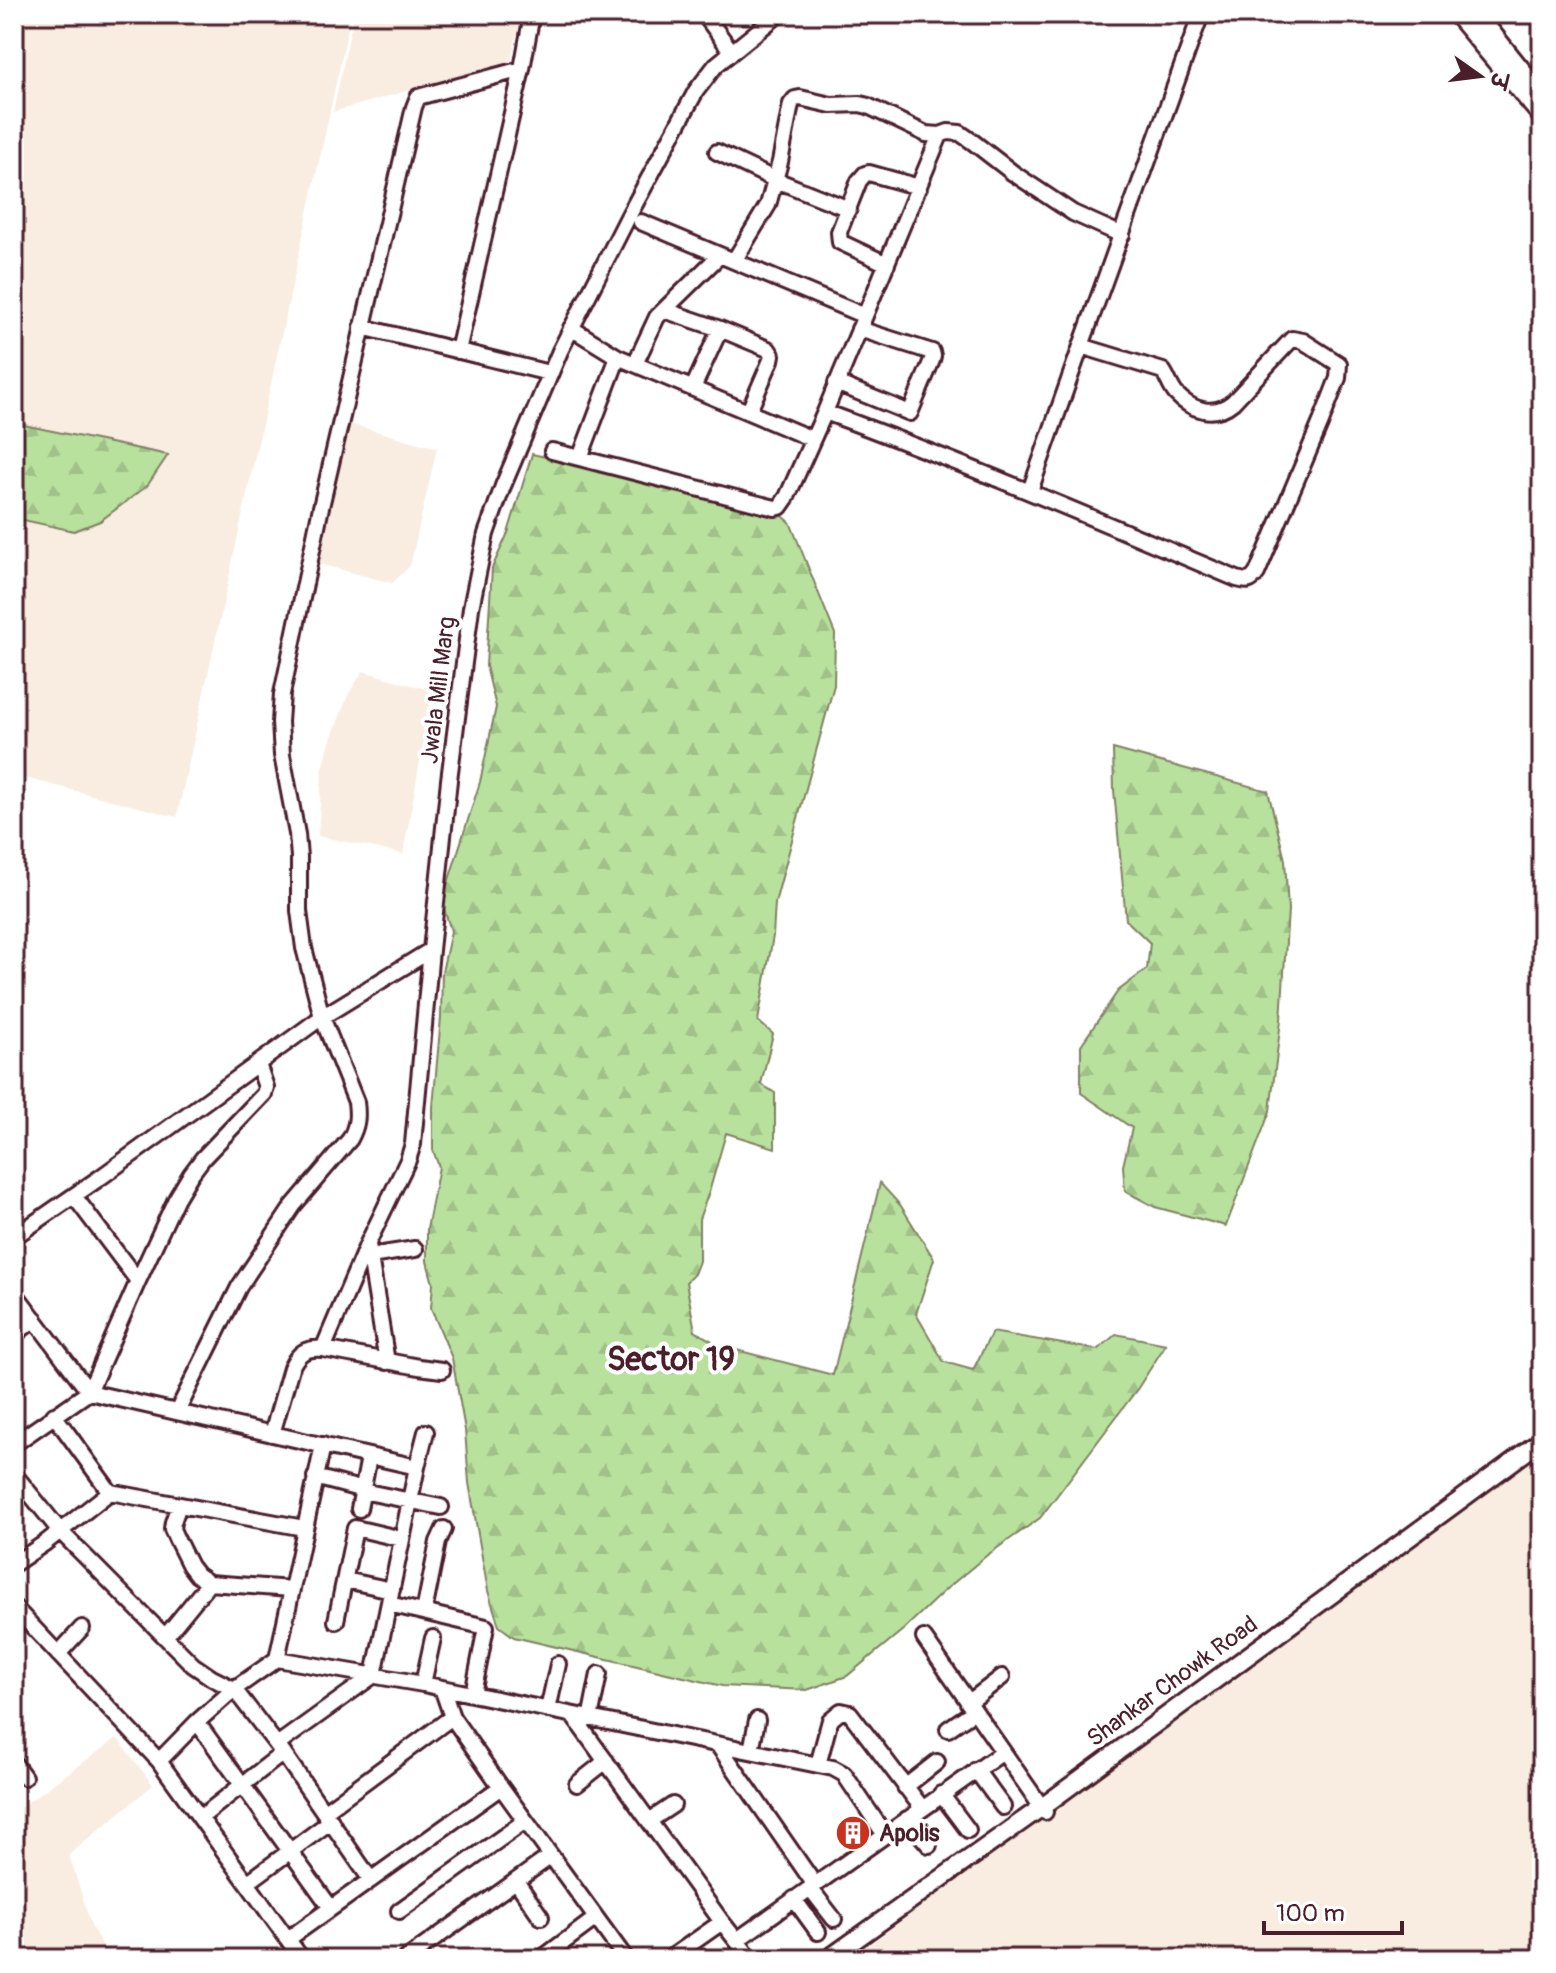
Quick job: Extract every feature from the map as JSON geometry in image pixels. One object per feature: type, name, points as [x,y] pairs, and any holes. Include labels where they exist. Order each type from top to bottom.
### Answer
[{"type":"main road","points":[[1456,14],[1542,117]]},
{"type":"main road","points":[[1477,14],[1542,95]]},
{"type":"main road","name":"Shankar Chowk Road","points":[[842,1959],[1542,1440]]},
{"type":"main road","name":"Shankar Chowk Road","points":[[828,1959],[1044,1810],[1542,1451]]},
{"type":"street","points":[[458,351],[532,14]]},
{"type":"street","points":[[704,14],[732,52]]},
{"type":"street","name":"Jwala Mill Marg","points":[[323,1349],[413,1144],[449,780],[471,608],[486,534],[549,373],[696,91],[716,65],[779,14]]},
{"type":"street","points":[[1030,491],[1201,14]]},
{"type":"street","points":[[177,1412],[253,1264],[293,1206],[356,1128],[356,1102],[322,1017],[304,948],[299,911],[299,857],[282,755],[282,694],[362,327],[416,101],[418,97],[522,69]]},
{"type":"street","points":[[734,261],[768,205],[791,104],[795,99],[806,98],[831,105],[853,103],[868,106],[926,134],[954,132],[966,137],[1066,209],[1122,235]]},
{"type":"street","points":[[552,451],[780,507],[825,412],[940,135]]},
{"type":"street","points":[[717,152],[849,209]]},
{"type":"street","points":[[887,264],[840,242],[839,232],[859,181],[865,174],[873,174],[919,187]]},
{"type":"street","points":[[641,222],[813,293],[862,323],[932,352],[932,360],[900,439]]},
{"type":"street","points":[[635,364],[657,317],[719,256]]},
{"type":"street","points":[[664,310],[720,329],[771,352],[771,360],[749,411]]},
{"type":"street","points":[[362,327],[549,373]]},
{"type":"street","points":[[571,328],[618,357],[812,439]]},
{"type":"street","points":[[693,388],[720,329]]},
{"type":"street","points":[[825,412],[1030,491],[1237,579],[1252,580],[1321,422],[1340,370],[1339,364],[1303,341],[1292,339],[1233,402],[1222,410],[1212,411],[1194,407],[1177,395],[1163,371],[1081,346]]},
{"type":"street","points":[[580,458],[618,357]]},
{"type":"street","points":[[836,383],[910,413]]},
{"type":"street","points":[[14,1237],[322,1017],[431,950]]},
{"type":"street","points":[[14,1444],[89,1392],[176,1199],[203,1158],[264,1094],[266,1087],[258,1064]]},
{"type":"street","points":[[74,1196],[138,1281]]},
{"type":"street","points":[[387,1362],[369,1250],[415,1249]]},
{"type":"street","points":[[14,1292],[89,1392],[417,1467]]},
{"type":"street","points":[[14,1335],[35,1319]]},
{"type":"street","points":[[272,1434],[296,1358],[303,1351],[323,1349],[442,1370]]},
{"type":"street","points":[[54,1415],[110,1492],[304,1528]]},
{"type":"street","points":[[200,1818],[241,1786],[280,1749],[374,1675],[426,1432]]},
{"type":"street","points":[[159,1761],[234,1689],[277,1659],[323,1445]]},
{"type":"street","points":[[359,1509],[359,1490],[369,1457]]},
{"type":"street","points":[[14,1474],[60,1531],[193,1665],[234,1689],[280,1749],[371,1880]]},
{"type":"street","points":[[315,1477],[359,1490],[441,1507]]},
{"type":"street","points":[[14,1564],[110,1492]]},
{"type":"street","points":[[179,1505],[172,1529],[197,1575],[209,1583],[291,1589]]},
{"type":"street","points":[[336,1621],[355,1528],[402,1539]]},
{"type":"street","points":[[424,1612],[438,1542],[444,1529]]},
{"type":"street","points":[[345,1580],[424,1612],[486,1627],[473,1694]]},
{"type":"street","points":[[165,1637],[209,1583]]},
{"type":"street","points":[[14,1607],[159,1761],[302,1959]]},
{"type":"street","points":[[58,1654],[82,1628]]},
{"type":"street","points":[[423,1684],[433,1638]]},
{"type":"street","points":[[924,1638],[962,1682],[971,1707],[1044,1810]]},
{"type":"street","points":[[277,1659],[423,1684],[839,1770],[885,1835]]},
{"type":"street","points":[[548,1710],[558,1664]]},
{"type":"street","points":[[590,1719],[599,1674]]},
{"type":"street","points":[[948,1729],[1002,1677]]},
{"type":"street","points":[[442,1688],[452,1717],[626,1959]]},
{"type":"street","points":[[818,1765],[830,1720],[841,1711],[846,1711],[922,1808]]},
{"type":"street","points":[[573,1716],[751,1959]]},
{"type":"street","points":[[247,1883],[290,1852],[328,1816],[452,1717]]},
{"type":"street","points":[[751,1751],[757,1720]]},
{"type":"street","points":[[197,1722],[331,1908]]},
{"type":"street","points":[[718,1745],[834,1919]]},
{"type":"street","points":[[737,1940],[1003,1752]]},
{"type":"street","points":[[577,1784],[606,1761]]},
{"type":"street","points":[[905,1787],[937,1762]]},
{"type":"street","points":[[14,1763],[24,1777]]},
{"type":"street","points":[[976,1770],[1003,1807]]},
{"type":"street","points":[[288,1939],[501,1787]]},
{"type":"street","points":[[941,1794],[968,1830]]},
{"type":"street","points":[[649,1821],[673,1805]]},
{"type":"street","points":[[907,1819],[929,1845]]},
{"type":"street","points":[[399,1911],[525,1821]]},
{"type":"street","points":[[406,1959],[551,1856]]},
{"type":"street","points":[[516,1881],[541,1917]]},
{"type":"street","points":[[794,1899],[818,1932]]},
{"type":"street","points":[[541,1959],[596,1918]]},
{"type":"street","points":[[669,1959],[722,1922]]},
{"type":"shaded area","points":[[14,14],[351,14],[177,817],[14,775]]},
{"type":"shaded area","points":[[354,14],[521,14],[511,61],[333,112]]},
{"type":"shaded area","points":[[350,424],[437,448],[410,566],[392,583],[319,564]]},
{"type":"shaded area","points":[[363,671],[433,691],[403,854],[318,836],[322,772],[330,742],[348,695]]},
{"type":"shaded area","points":[[1542,1452],[1542,1959],[850,1959],[1187,1712]]},
{"type":"shaded area","points":[[117,1738],[153,1785],[69,1855],[92,1928],[111,1959],[14,1959],[14,1812]]},
{"type":"green space","points":[[14,423],[168,455],[147,486],[100,521],[74,531],[14,518]]},
{"type":"green space","points":[[532,454],[778,512],[790,522],[835,634],[834,685],[775,903],[773,936],[758,1021],[773,1034],[761,1084],[775,1093],[775,1148],[726,1133],[699,1219],[699,1261],[694,1274],[686,1282],[695,1331],[721,1346],[833,1375],[880,1183],[901,1206],[934,1259],[916,1314],[944,1362],[973,1370],[992,1332],[1098,1350],[1116,1334],[1166,1344],[1138,1388],[1040,1518],[986,1556],[847,1676],[807,1690],[722,1686],[514,1637],[499,1626],[488,1591],[452,1358],[431,1308],[433,1284],[427,1261],[427,1229],[439,1167],[433,1150],[433,1107],[442,972],[451,931],[442,902],[480,782],[496,707],[486,666],[492,568],[508,533]]},
{"type":"green space","points":[[1113,749],[1268,791],[1285,860],[1288,910],[1281,1020],[1270,1111],[1226,1226],[1155,1207],[1125,1191],[1123,1166],[1132,1128],[1081,1093],[1081,1045],[1118,991],[1147,969],[1150,943],[1126,920]]},
{"type":"place","name":"Apolis","points":[[853,1833]]},
{"type":"district","name":"Sector 19","points":[[671,1359]]}]
